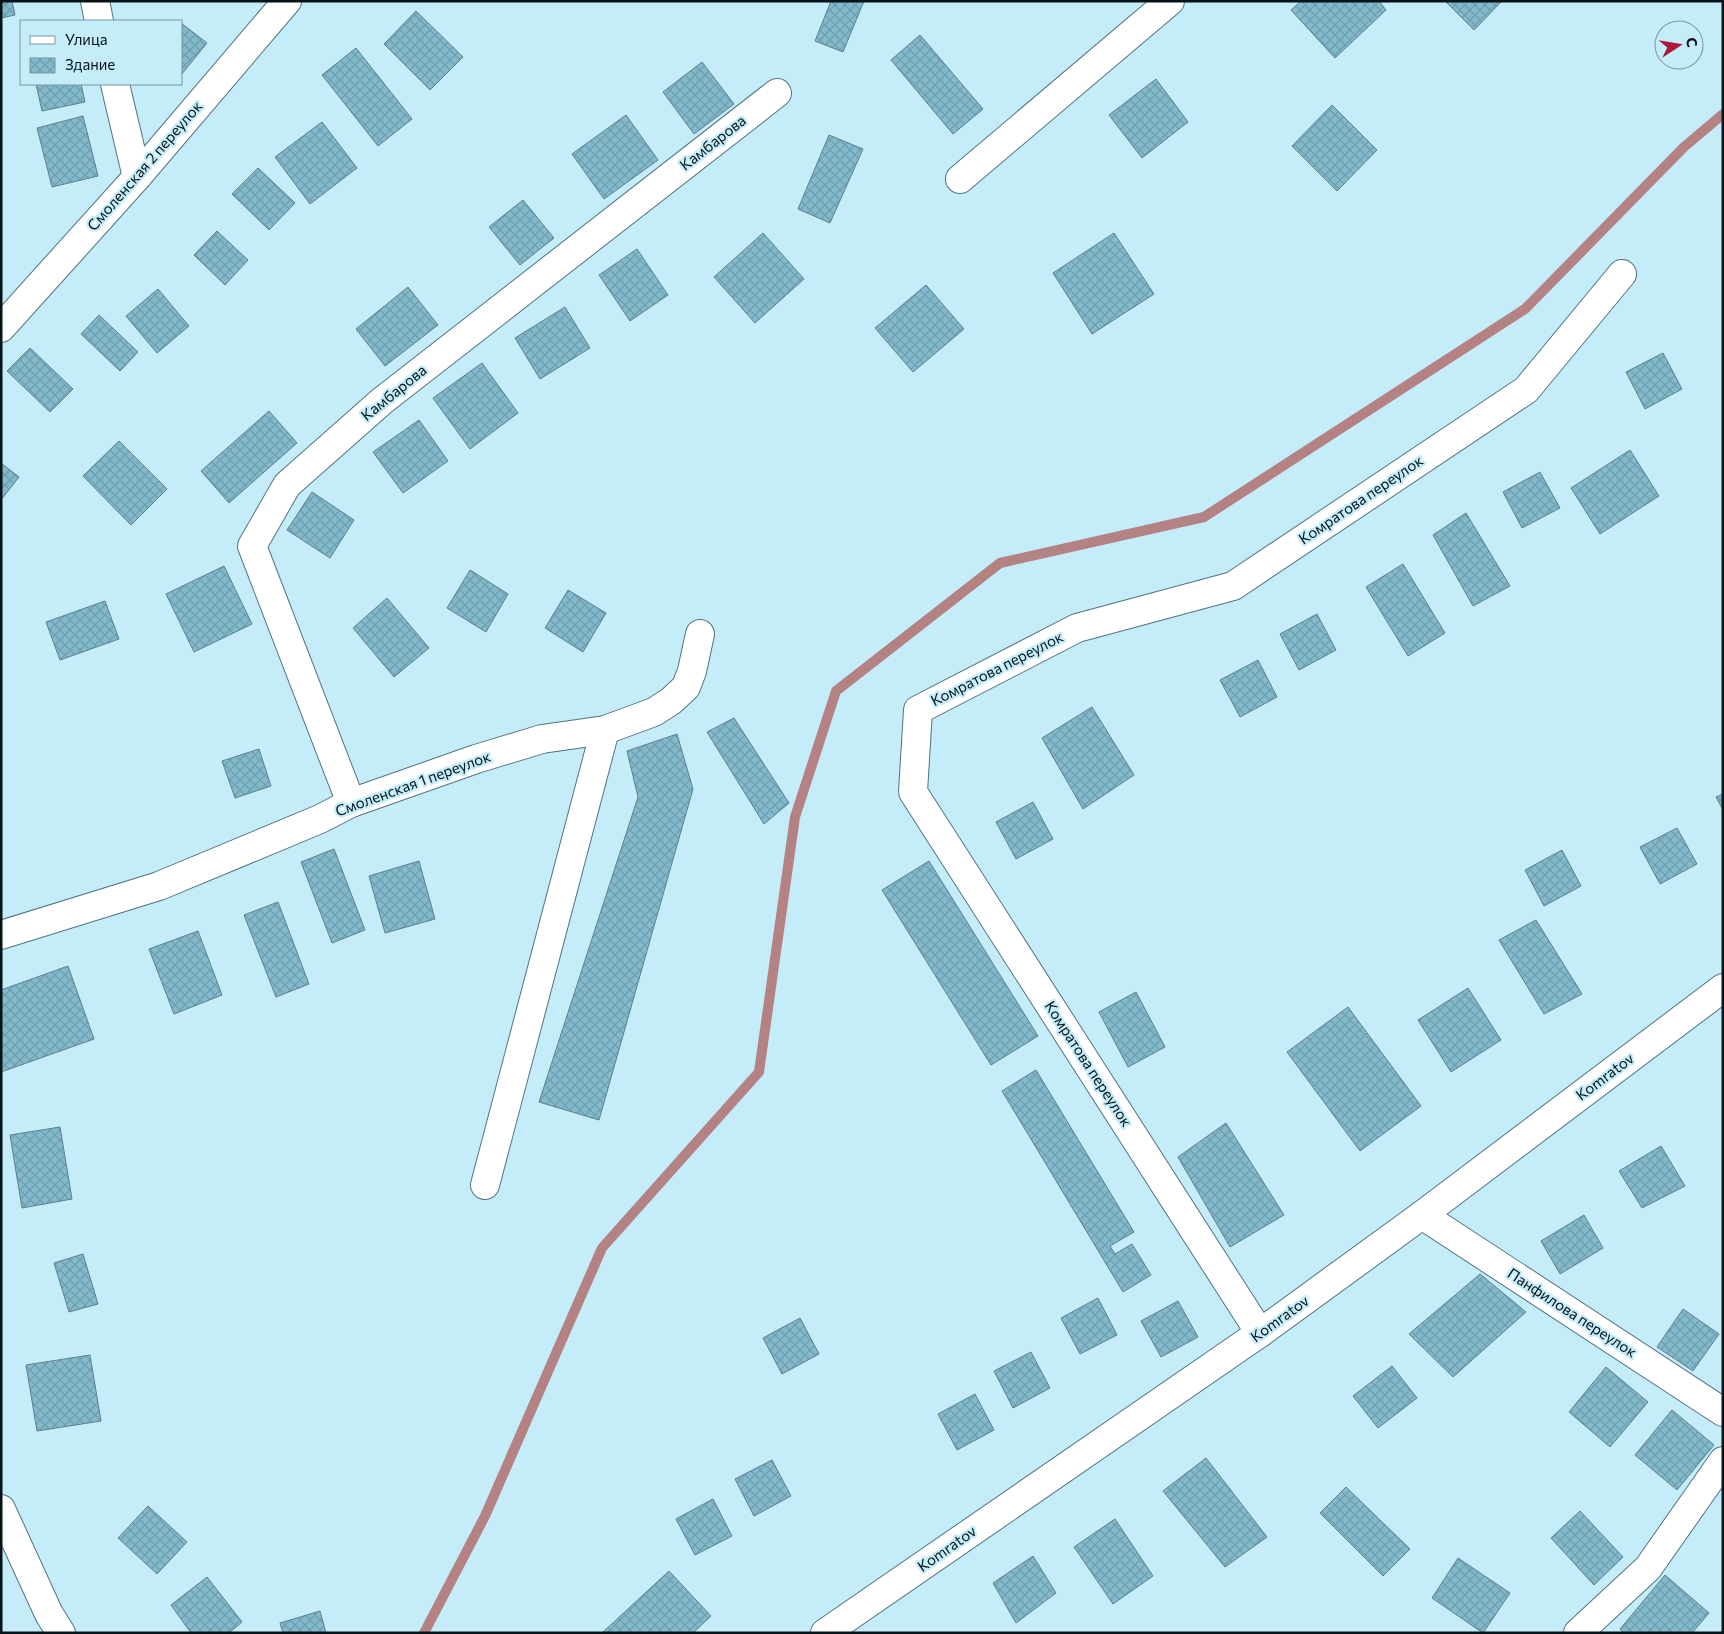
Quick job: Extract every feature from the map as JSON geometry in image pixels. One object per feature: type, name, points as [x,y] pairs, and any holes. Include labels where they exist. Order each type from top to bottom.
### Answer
[{"type":"street","points":[[95,1],[100,20]]},
{"type":"street","name":"Смоленская 2 переулок","points":[[1,328],[137,177],[286,1]]},
{"type":"street","points":[[960,179],[1170,1]]},
{"type":"street","points":[[115,85],[137,177]]},
{"type":"street","name":"Камбарова","points":[[351,803],[252,546],[287,484],[382,401],[777,93]]},
{"type":"street","name":"Комратова переулок","points":[[1260,1334],[913,792],[918,710],[1077,628],[1234,586],[1526,390],[1622,274]]},
{"type":"street","name":"Смоленская 1 переулок","points":[[1,935],[159,886],[320,819],[351,803],[476,759],[542,739],[605,730],[654,712],[686,686],[692,670],[700,634]]},
{"type":"street","points":[[485,1185],[605,730]]},
{"type":"street","name":"Komratov","points":[[825,1633],[1260,1334],[1422,1215],[1723,988]]},
{"type":"street","name":"Панфилова переулок","points":[[1422,1215],[1723,1412]]},
{"type":"street","points":[[1578,1633],[1648,1568],[1723,1461]]},
{"type":"street","points":[[1,1509],[49,1614],[61,1633]]},
{"type":"building","points":[[1,1],[12,1],[15,15],[1,18]]},
{"type":"building","points":[[831,1],[864,1],[843,52],[815,41]]},
{"type":"building","points":[[1301,1],[1379,1],[1386,10],[1335,58],[1291,10]]},
{"type":"building","points":[[1445,1],[1502,1],[1474,30]]},
{"type":"building","points":[[416,11],[463,57],[430,90],[384,44]]},
{"type":"building","points":[[182,24],[207,43],[182,74]]},
{"type":"building","points":[[920,35],[983,109],[953,134],[891,60]]},
{"type":"building","points":[[356,48],[412,119],[378,146],[322,75]]},
{"type":"building","points":[[702,62],[734,104],[694,134],[663,92]]},
{"type":"building","points":[[1156,79],[1188,122],[1142,158],[1109,115]]},
{"type":"building","points":[[36,85],[81,85],[85,102],[42,111]]},
{"type":"building","points":[[1332,105],[1377,150],[1337,191],[1292,146]]},
{"type":"building","points":[[626,115],[658,160],[604,199],[572,154]]},
{"type":"building","points":[[83,116],[98,176],[52,187],[37,128]]},
{"type":"building","points":[[322,122],[357,168],[310,204],[275,157]]},
{"type":"building","points":[[829,135],[863,149],[830,223],[798,209]]},
{"type":"building","points":[[258,168],[295,203],[269,230],[232,194]]},
{"type":"building","points":[[523,200],[554,238],[520,265],[489,227]]},
{"type":"building","points":[[217,231],[248,260],[225,285],[194,255]]},
{"type":"building","points":[[763,233],[804,279],[755,323],[714,277]]},
{"type":"building","points":[[1114,233],[1154,294],[1092,334],[1053,273]]},
{"type":"building","points":[[637,249],[668,295],[630,321],[599,275]]},
{"type":"building","points":[[926,285],[964,329],[913,372],[875,328]]},
{"type":"building","points":[[408,287],[438,325],[385,366],[356,329]]},
{"type":"building","points":[[158,289],[189,326],[157,353],[126,316]]},
{"type":"building","points":[[565,307],[590,348],[540,379],[515,338]]},
{"type":"building","points":[[99,315],[138,352],[120,371],[81,334]]},
{"type":"building","points":[[30,348],[73,389],[50,412],[7,371]]},
{"type":"building","points":[[1663,353],[1682,389],[1645,409],[1626,372]]},
{"type":"building","points":[[482,363],[518,413],[470,449],[433,398]]},
{"type":"building","points":[[269,411],[297,443],[229,503],[201,471]]},
{"type":"building","points":[[419,420],[448,461],[403,493],[373,452]]},
{"type":"building","points":[[119,441],[167,489],[131,525],[83,476]]},
{"type":"building","points":[[1630,450],[1659,496],[1600,534],[1571,488]]},
{"type":"building","points":[[1,463],[19,477],[1,500]]},
{"type":"building","points":[[1540,472],[1560,508],[1522,528],[1503,492]]},
{"type":"building","points":[[312,492],[354,520],[330,558],[287,530]]},
{"type":"building","points":[[1466,513],[1510,586],[1473,606],[1433,535]]},
{"type":"building","points":[[1403,564],[1445,633],[1408,656],[1366,587]]},
{"type":"building","points":[[224,566],[252,624],[194,652],[166,594]]},
{"type":"building","points":[[470,570],[508,594],[486,632],[447,608]]},
{"type":"building","points":[[568,590],[606,613],[583,652],[545,628]]},
{"type":"building","points":[[387,598],[429,648],[394,677],[353,628]]},
{"type":"building","points":[[105,601],[119,639],[60,660],[46,622]]},
{"type":"building","points":[[1317,614],[1336,650],[1299,670],[1280,634]]},
{"type":"building","points":[[1258,660],[1277,697],[1240,717],[1220,680]]},
{"type":"building","points":[[1092,707],[1134,775],[1083,809],[1042,738]]},
{"type":"building","points":[[734,718],[789,803],[764,824],[707,732]]},
{"type":"building","points":[[677,734],[693,789],[599,1120],[539,1102],[638,797],[627,751]]},
{"type":"building","points":[[259,749],[271,786],[235,798],[222,761]]},
{"type":"building","points":[[1723,794],[1723,810],[1716,797]]},
{"type":"building","points":[[1033,802],[1053,839],[1016,859],[996,822]]},
{"type":"building","points":[[1677,828],[1697,864],[1660,884],[1640,847]]},
{"type":"building","points":[[334,849],[365,930],[332,943],[301,862]]},
{"type":"building","points":[[1562,850],[1581,886],[1544,906],[1525,870]]},
{"type":"building","points":[[419,861],[435,919],[385,933],[369,876]]},
{"type":"building","points":[[929,861],[1038,1036],[991,1065],[882,890]]},
{"type":"building","points":[[278,902],[309,984],[276,997],[244,915]]},
{"type":"building","points":[[1536,920],[1582,994],[1544,1014],[1499,940]]},
{"type":"building","points":[[198,931],[222,995],[174,1014],[149,949]]},
{"type":"building","points":[[68,966],[94,1039],[1,1072],[1,990]]},
{"type":"building","points":[[1468,988],[1501,1040],[1451,1072],[1418,1020]]},
{"type":"building","points":[[1136,992],[1165,1047],[1128,1067],[1099,1012]]},
{"type":"building","points":[[1348,1007],[1421,1106],[1360,1151],[1287,1052]]},
{"type":"building","points":[[1036,1070],[1134,1232],[1110,1246],[1115,1254],[1132,1244],[1151,1275],[1123,1292],[1002,1091]]},
{"type":"building","points":[[1226,1123],[1284,1215],[1230,1247],[1178,1157]]},
{"type":"building","points":[[60,1127],[72,1199],[22,1208],[10,1135]]},
{"type":"building","points":[[1661,1146],[1685,1186],[1642,1208],[1619,1171]]},
{"type":"building","points":[[1584,1215],[1603,1248],[1560,1274],[1541,1241]]},
{"type":"building","points":[[83,1254],[98,1304],[69,1312],[54,1263]]},
{"type":"building","points":[[1480,1274],[1526,1312],[1453,1377],[1409,1334]]},
{"type":"building","points":[[1098,1298],[1117,1335],[1080,1354],[1061,1318]]},
{"type":"building","points":[[1178,1301],[1198,1337],[1161,1357],[1141,1321]]},
{"type":"building","points":[[1683,1309],[1719,1334],[1693,1371],[1657,1347]]},
{"type":"building","points":[[800,1318],[819,1354],[782,1374],[763,1338]]},
{"type":"building","points":[[1031,1352],[1050,1388],[1013,1408],[994,1371]]},
{"type":"building","points":[[90,1355],[101,1421],[37,1431],[26,1365]]},
{"type":"building","points":[[1392,1366],[1417,1398],[1378,1428],[1353,1396]]},
{"type":"building","points":[[1606,1367],[1648,1402],[1610,1447],[1569,1412]]},
{"type":"building","points":[[975,1394],[994,1430],[957,1450],[938,1414]]},
{"type":"building","points":[[1672,1410],[1714,1445],[1677,1490],[1635,1455]]},
{"type":"building","points":[[1206,1458],[1267,1537],[1225,1567],[1163,1491]]},
{"type":"building","points":[[772,1460],[791,1496],[754,1516],[735,1479]]},
{"type":"building","points":[[1346,1487],[1410,1549],[1383,1576],[1320,1513]]},
{"type":"building","points":[[713,1499],[732,1536],[695,1555],[676,1519]]},
{"type":"building","points":[[148,1506],[187,1542],[157,1574],[118,1538]]},
{"type":"building","points":[[1580,1511],[1623,1557],[1594,1585],[1551,1538]]},
{"type":"building","points":[[1115,1519],[1153,1576],[1113,1604],[1074,1547]]},
{"type":"building","points":[[1033,1556],[1056,1593],[1016,1623],[993,1583]]},
{"type":"building","points":[[1458,1558],[1510,1593],[1483,1633],[1432,1598]]},
{"type":"building","points":[[669,1571],[711,1616],[693,1633],[602,1633]]},
{"type":"building","points":[[1665,1575],[1709,1613],[1692,1633],[1624,1633],[1620,1629]]},
{"type":"building","points":[[207,1577],[242,1622],[229,1633],[191,1633],[171,1605]]},
{"type":"building","points":[[320,1611],[326,1633],[283,1633],[280,1623]]},
{"type":"waterway","points":[[424,1633],[485,1516],[602,1248],[759,1072],[795,817],[836,691],[1000,563],[1204,517],[1525,309],[1684,147],[1723,114]]}]
